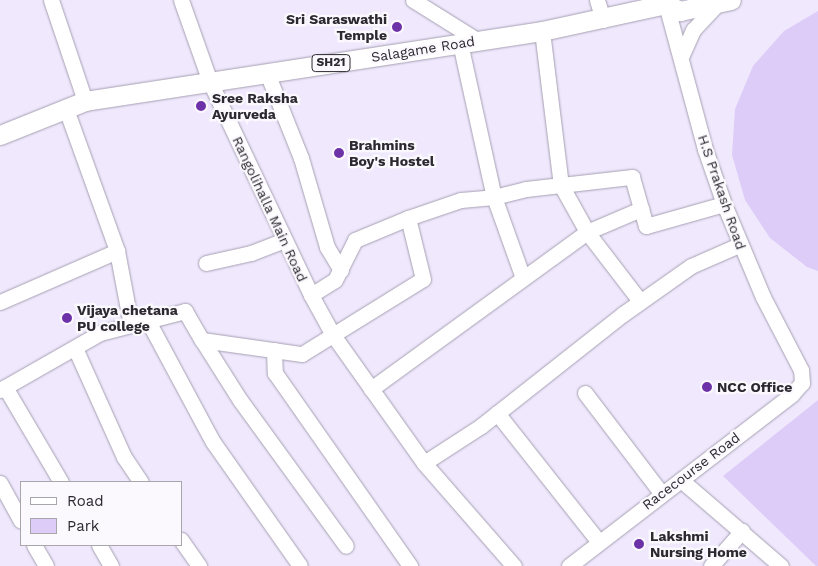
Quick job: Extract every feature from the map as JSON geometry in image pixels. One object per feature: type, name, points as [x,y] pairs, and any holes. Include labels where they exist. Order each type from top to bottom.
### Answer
[{"type":"main road","name":"Salagame Road","points":[[0,135],[85,101],[469,41],[542,32],[603,20],[668,2],[680,11],[724,1]]},
{"type":"street","points":[[51,0],[85,101]]},
{"type":"street","name":"Rangolihalla Main Road","points":[[182,0],[210,82],[311,296],[333,335],[424,463],[514,566]]},
{"type":"street","points":[[413,0],[469,41],[494,197],[523,278]]},
{"type":"street","points":[[597,0],[603,20]]},
{"type":"street","points":[[681,57],[693,30],[724,1]]},
{"type":"street","name":"H.S Prakash Road","points":[[668,2],[681,57],[724,204],[739,245],[802,370]]},
{"type":"street","points":[[542,32],[561,185],[586,232],[640,302]]},
{"type":"street","points":[[268,73],[302,158],[327,247],[341,270]]},
{"type":"street","points":[[66,109],[117,251],[131,325]]},
{"type":"street","points":[[311,296],[335,280],[359,236],[461,200],[494,197],[526,189],[632,178],[646,226],[724,204]]},
{"type":"street","points":[[371,389],[586,232],[641,209]]},
{"type":"street","points":[[202,340],[302,354],[423,279],[408,218]]},
{"type":"street","points":[[206,263],[251,253],[285,240]]},
{"type":"street","points":[[424,463],[497,413],[640,302],[692,266],[739,245]]},
{"type":"street","points":[[0,302],[117,251]]},
{"type":"street","points":[[60,481],[2,388],[100,333],[185,311],[240,400],[346,546]]},
{"type":"street","points":[[148,321],[214,442],[300,566]]},
{"type":"street","points":[[75,348],[124,458],[140,481]]},
{"type":"street","points":[[274,350],[275,373],[410,566]]},
{"type":"street","name":"Racecourse Road","points":[[569,566],[792,394],[802,383],[802,370]]},
{"type":"street","points":[[585,392],[662,494]]},
{"type":"street","points":[[497,413],[599,542]]},
{"type":"street","points":[[681,480],[742,531],[780,566]]},
{"type":"street","points":[[0,484],[20,519]]},
{"type":"street","points":[[711,566],[742,531]]},
{"type":"street","points":[[182,541],[199,566]]},
{"type":"street","points":[[35,546],[46,566]]},
{"type":"street","points":[[100,546],[111,566]]},
{"type":"green space","points":[[818,11],[818,271],[807,267],[770,238],[745,200],[732,155],[735,109],[753,66],[784,31]]},
{"type":"green space","points":[[818,400],[818,566],[816,566],[723,476]]},
{"type":"place","name":"Sri Saraswathi Temple","points":[[397,27]]},
{"type":"place","name":"Sree Raksha Ayurveda","points":[[201,106]]},
{"type":"place","name":"Brahmins Boy's Hostel","points":[[339,153]]},
{"type":"place","name":"Vijaya chetana PU college","points":[[67,318]]},
{"type":"place","name":"NCC Office","points":[[707,387]]},
{"type":"place","name":"Lakshmi Nursing Home","points":[[639,544]]}]
